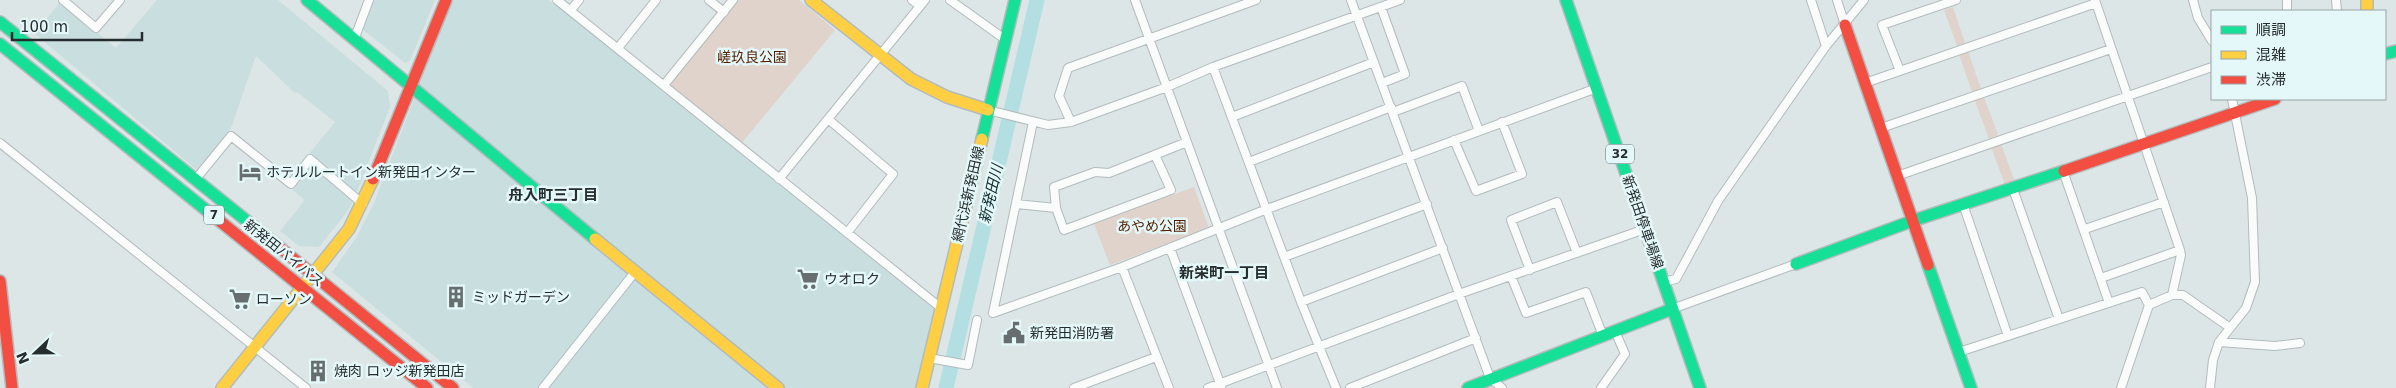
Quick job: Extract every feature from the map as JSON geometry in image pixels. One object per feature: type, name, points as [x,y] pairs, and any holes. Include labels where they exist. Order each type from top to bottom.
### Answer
[{"type":"main road","points":[[307,0],[411,88],[778,388]]},
{"type":"main road","points":[[222,388],[349,229],[363,204],[446,0]]},
{"type":"main road","points":[[811,0],[911,80],[947,97],[993,111]]},
{"type":"main road","name":"網代浜新発田線","points":[[922,388],[993,111],[1015,0]]},
{"type":"main road","name":"新発田停車場線","points":[[1566,0],[1700,388]]},
{"type":"main road","name":"新発田バイパス","points":[[0,22],[453,388]]},
{"type":"main road","points":[[1845,25],[1971,388]]},
{"type":"main road","name":"新発田バイパス","points":[[0,44],[303,286],[427,388]]},
{"type":"main road","points":[[1796,264],[1963,204],[2013,189],[2272,100]]},
{"type":"main road","points":[[0,280],[12,388]]},
{"type":"main road","points":[[1468,388],[1672,309]]},
{"type":"street","points":[[63,0],[96,28],[120,0]]},
{"type":"street","points":[[354,40],[369,0]]},
{"type":"street","points":[[557,0],[941,308]]},
{"type":"street","points":[[571,10],[579,0]]},
{"type":"street","points":[[618,48],[656,0]]},
{"type":"street","points":[[709,0],[724,12]]},
{"type":"street","points":[[664,85],[733,0]]},
{"type":"street","points":[[779,179],[922,3],[912,0]]},
{"type":"street","points":[[950,0],[1006,40]]},
{"type":"street","points":[[1135,0],[1277,388]]},
{"type":"street","points":[[1071,122],[1059,96],[1068,68],[1150,40],[1256,0]]},
{"type":"street","points":[[1351,0],[1410,156],[1490,378],[1502,388]]},
{"type":"street","points":[[993,111],[1033,122],[1048,124],[1071,122],[1168,87],[1213,67],[1400,0]]},
{"type":"street","points":[[1810,0],[1826,46]]},
{"type":"street","points":[[1837,0],[1845,25]]},
{"type":"street","points":[[1663,282],[1676,278],[1718,201],[1826,46],[1864,0]]},
{"type":"street","points":[[1900,71],[1882,25],[1947,1],[1956,0]]},
{"type":"street","points":[[2193,0],[2198,18],[2211,39]]},
{"type":"street","points":[[2367,0],[2373,0]]},
{"type":"street","points":[[1865,83],[2095,2],[2180,250],[2181,255],[2172,295]]},
{"type":"street","points":[[1382,7],[1404,74],[1382,83]]},
{"type":"street","points":[[1880,128],[2111,49]]},
{"type":"street","points":[[1232,117],[1374,62]]},
{"type":"street","points":[[1213,67],[1301,302],[1336,388]]},
{"type":"street","points":[[1897,176],[2211,67]]},
{"type":"street","points":[[1249,162],[1462,86],[1479,131]]},
{"type":"street","points":[[1033,122],[993,313],[1122,267],[1267,209],[1597,88]]},
{"type":"street","points":[[2210,388],[2219,342],[2246,308],[2255,282],[2252,198],[2232,100]]},
{"type":"street","points":[[828,119],[893,174],[846,233]]},
{"type":"street","points":[[1454,140],[1476,191],[1485,188],[1522,174],[1502,122]]},
{"type":"street","points":[[195,180],[231,136],[291,184],[310,159],[363,204]]},
{"type":"street","points":[[1155,155],[1171,190],[1064,230],[1056,208],[1054,187],[1095,172],[1109,173],[1187,142]]},
{"type":"street","points":[[0,143],[306,388]]},
{"type":"street","points":[[2063,171],[2085,229],[2109,302]]},
{"type":"street","points":[[2013,189],[2059,319]]},
{"type":"street","points":[[1530,270],[1511,220],[1558,202],[1577,253]]},
{"type":"street","points":[[2085,229],[2164,202]]},
{"type":"street","points":[[1016,204],[1056,208]]},
{"type":"street","points":[[1284,257],[1427,204]]},
{"type":"street","points":[[1963,204],[2008,336]]},
{"type":"street","points":[[1208,388],[1221,386],[1318,346],[1645,229]]},
{"type":"street","points":[[1170,248],[1221,386]]},
{"type":"street","points":[[1301,302],[1443,248]]},
{"type":"street","points":[[2101,278],[2180,250]]},
{"type":"street","points":[[1672,309],[1796,264]]},
{"type":"street","points":[[1122,267],[1169,388]]},
{"type":"street","points":[[545,388],[635,272]]},
{"type":"street","points":[[1511,276],[1526,313],[1586,292],[1603,336]]},
{"type":"street","points":[[1959,352],[2142,292],[2148,305],[2121,388]]},
{"type":"street","points":[[2148,305],[2172,295],[2183,295],[2230,327]]},
{"type":"street","points":[[929,358],[968,365],[977,320]]},
{"type":"street","points":[[1601,388],[1625,354],[1614,332]]},
{"type":"street","points":[[1350,388],[1476,338]]},
{"type":"street","points":[[2219,342],[2275,346],[2300,343]]},
{"type":"street","points":[[1074,388],[1156,357]]},
{"type":"shaded area","points":[[157,0],[278,0],[388,91],[390,107],[357,192],[309,154],[335,122],[297,92],[295,93],[256,56],[231,128],[198,171],[35,34],[60,2],[116,48]]},
{"type":"shaded area","points":[[372,0],[435,0],[410,61],[405,63],[361,28]]},
{"type":"shaded area","points":[[452,0],[548,0],[568,13],[935,310],[916,388],[551,388],[544,382],[539,388],[473,388],[332,272],[356,238],[374,203]]},
{"type":"shaded area","points":[[311,166],[354,200],[344,216],[319,247],[299,246],[280,231],[305,200],[292,190]]},
{"type":"green space","name":"嵯玖良公園","points":[[739,0],[799,0],[835,30],[741,144],[670,85]]},
{"type":"green space","points":[[1953,7],[1965,43],[1957,46],[1944,10]]},
{"type":"green space","points":[[1968,51],[1981,89],[1972,92],[1959,54]]},
{"type":"green space","points":[[1984,97],[1998,135],[1989,139],[1975,101]]},
{"type":"green space","points":[[2001,144],[2015,182],[2005,185],[1991,147]]},
{"type":"green space","name":"あやめ公園","points":[[1194,187],[1209,228],[1110,265],[1094,224]]},
{"type":"waterway","name":"新発田川","points":[[946,388],[1037,0]]},
{"type":"traffic: fast","points":[[307,0],[595,239]]},
{"type":"traffic: fast","points":[[982,139],[1015,0]]},
{"type":"traffic: fast","points":[[1566,0],[1700,388]]},
{"type":"traffic: fast","points":[[0,22],[263,234]]},
{"type":"traffic: fast","points":[[0,44],[211,214]]},
{"type":"traffic: fast","points":[[2386,54],[2396,51]]},
{"type":"traffic: fast","points":[[1796,264],[1912,221],[2064,171]]},
{"type":"traffic: fast","points":[[1928,265],[1971,388]]},
{"type":"traffic: fast","points":[[1468,388],[1672,309]]},
{"type":"traffic: slow","points":[[811,0],[911,79],[947,97],[988,110]]},
{"type":"traffic: slow","points":[[2367,0],[2367,10]]},
{"type":"traffic: slow","points":[[922,388],[982,139]]},
{"type":"traffic: slow","points":[[222,388],[349,229],[373,179]]},
{"type":"traffic: slow","points":[[595,239],[778,388]]},
{"type":"traffic: jam","points":[[373,179],[446,0]]},
{"type":"traffic: jam","points":[[1845,25],[1928,265]]},
{"type":"traffic: jam","points":[[2064,171],[2272,100]]},
{"type":"traffic: jam","points":[[211,214],[427,388]]},
{"type":"traffic: jam","points":[[263,234],[453,388]]},
{"type":"traffic: jam","points":[[0,281],[12,388]]},
{"type":"place","name":"ホテルルートイン新発田インター","points":[[250,172]]},
{"type":"place","name":"ウオロク","points":[[808,279]]},
{"type":"place","name":"ミッドガーデン","points":[[456,297]]},
{"type":"place","name":"ローソン","points":[[240,299]]},
{"type":"place","name":"新発田消防署","points":[[1014,333]]},
{"type":"place","name":"焼肉 ロッジ新発田店","points":[[318,371]]},
{"type":"district","name":"舟入町三丁目","points":[[553,195]]},
{"type":"district","name":"新栄町一丁目","points":[[1224,273]]}]
